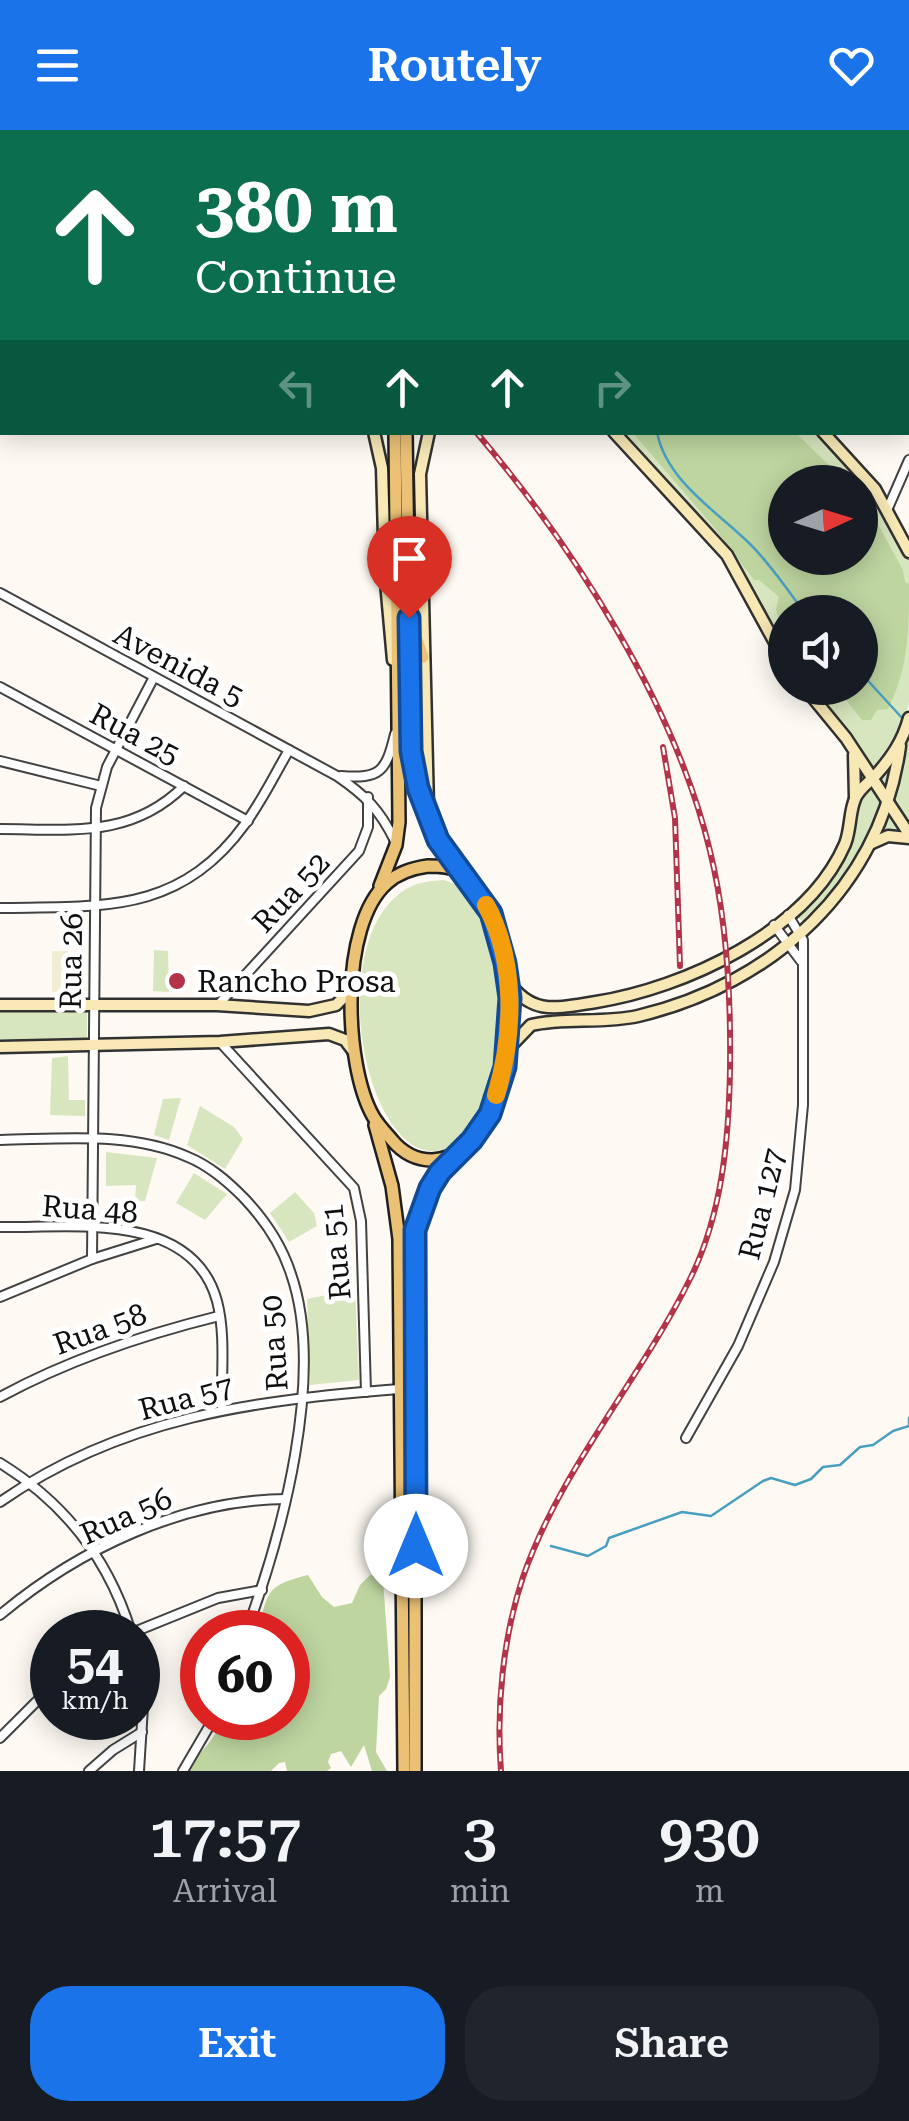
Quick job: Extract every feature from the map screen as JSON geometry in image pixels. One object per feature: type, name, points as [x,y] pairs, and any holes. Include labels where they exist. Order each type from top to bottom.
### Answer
[{"type":"main road","points":[[394,435],[403,600],[423,657]]},
{"type":"main road","points":[[404,1771],[399,1239],[392,1186],[354,1052],[350,990],[358,943],[396,845],[399,822],[396,696],[403,600],[406,435]]},
{"type":"main road","points":[[409,618],[411,751],[418,788],[430,822],[458,871],[491,913],[508,980],[507,1050],[490,1114],[430,1188],[415,1230],[415,1771]]},
{"type":"main road","points":[[376,895],[399,874],[413,868],[444,867],[458,871]]},
{"type":"main road","points":[[372,1116],[410,1155],[431,1160],[454,1154]]},
{"type":"street","points":[[375,435],[382,468],[385,570],[396,696]]},
{"type":"street","points":[[429,435],[420,474],[430,822]]},
{"type":"street","points":[[617,435],[727,555],[768,630]]},
{"type":"street","points":[[826,435],[876,488],[909,552]]},
{"type":"street","points":[[888,508],[909,460]]},
{"type":"street","name":"Avenida 5","points":[[0,593],[336,776],[368,797],[383,816],[396,845]]},
{"type":"street","name":"Rua 26","points":[[92,1259],[95,829],[101,786],[115,749],[154,677]]},
{"type":"street","name":"Rua 25","points":[[0,687],[248,820]]},
{"type":"street","points":[[818,705],[854,750],[909,836]]},
{"type":"street","points":[[507,1050],[531,1026],[620,1020],[666,1008],[739,976],[801,933],[844,888],[870,845],[888,803],[909,718]]},
{"type":"street","points":[[336,776],[372,776],[380,772],[390,754],[397,726]]},
{"type":"street","points":[[855,797],[902,740]]},
{"type":"street","points":[[0,908],[95,906],[138,900],[176,886],[214,861],[248,820],[289,750]]},
{"type":"street","points":[[508,980],[519,997],[542,1008],[646,991],[726,959],[788,916],[823,878],[845,844],[855,797],[854,750]]},
{"type":"street","points":[[0,761],[101,786]]},
{"type":"street","points":[[0,830],[95,829],[142,816],[184,786]]},
{"type":"street","name":"Rua 52","points":[[218,1005],[360,851],[368,827],[368,797]]},
{"type":"street","points":[[870,845],[888,836],[909,836]]},
{"type":"street","points":[[788,916],[801,933]]},
{"type":"street","points":[[774,925],[801,961]]},
{"type":"street","name":"Rua 127","points":[[686,1438],[738,1346],[774,1262],[792,1202],[803,1105],[801,933]]},
{"type":"street","points":[[0,1005],[218,1005],[302,1011],[329,1008],[350,990]]},
{"type":"street","points":[[302,1011],[302,1035]]},
{"type":"street","points":[[0,1046],[220,1042],[302,1035],[338,1036],[354,1052]]},
{"type":"street","name":"Rua 51","points":[[220,1042],[354,1188],[360,1203],[366,1392]]},
{"type":"street","name":"Rua 50","points":[[0,1140],[94,1139],[140,1143],[189,1157],[213,1170],[270,1230],[292,1276],[301,1335],[301,1396],[286,1498],[254,1610]]},
{"type":"street","name":"Rua 48","points":[[0,1227],[132,1230],[160,1238],[187,1255],[206,1276],[220,1316],[222,1409]]},
{"type":"street","points":[[0,1297],[92,1259],[160,1238]]},
{"type":"street","name":"Rua 58","points":[[0,1397],[96,1352],[151,1332],[220,1316]]},
{"type":"street","name":"Rua 57","points":[[0,1502],[124,1438],[222,1409],[301,1396],[400,1390]]},
{"type":"street","points":[[0,1463],[32,1483],[65,1514],[94,1552],[124,1610]]},
{"type":"street","name":"Rua 56","points":[[0,1615],[49,1578],[94,1552],[194,1511],[286,1498]]},
{"type":"street","points":[[160,1621],[218,1598],[262,1590]]},
{"type":"street","points":[[0,1738],[30,1708]]},
{"type":"street","points":[[89,1771],[129,1740]]},
{"type":"street","points":[[139,1771],[141,1740]]},
{"type":"street","points":[[183,1771],[201,1740]]},
{"type":"shaded area","points":[[52,951],[68,951],[68,992],[52,992]]},
{"type":"green space","points":[[615,435],[824,435],[852,465],[768,465],[768,575],[878,575],[878,504],[909,554],[909,702],[886,804],[908,839],[889,840],[865,849],[844,882],[806,924],[796,916],[842,858],[858,808],[855,763],[835,725],[818,705],[878,705],[878,595],[768,595],[768,634],[723,553]]},
{"type":"green space","points":[[635,435],[798,435],[829,465],[768,465],[768,575],[878,575],[878,524],[909,584],[904,663],[888,709],[877,710],[871,720],[862,720],[850,705],[878,705],[878,595],[777,595],[754,580]]},
{"type":"green space","points":[[909,728],[909,831],[893,806]]},
{"type":"green space","points":[[443,880],[471,897],[490,931],[501,975],[503,1024],[497,1072],[483,1113],[461,1142],[431,1151],[406,1140],[383,1109],[363,1043],[360,1006],[362,970],[370,937],[385,909],[406,889]]},
{"type":"green space","points":[[154,950],[168,951],[169,992],[153,991]]},
{"type":"green space","points":[[0,1010],[87,1010],[87,1043],[0,1044]]},
{"type":"green space","points":[[68,1056],[69,1100],[85,1100],[85,1116],[50,1115],[52,1058]]},
{"type":"green space","points":[[181,1098],[169,1140],[154,1135],[163,1099]]},
{"type":"green space","points":[[200,1106],[234,1127],[243,1139],[225,1169],[187,1145]]},
{"type":"green space","points":[[106,1152],[157,1158],[145,1201],[135,1201],[136,1185],[106,1186]]},
{"type":"green space","points":[[194,1173],[227,1194],[205,1220],[176,1203]]},
{"type":"green space","points":[[295,1192],[314,1213],[317,1226],[289,1242],[270,1213]]},
{"type":"green space","points":[[355,1289],[359,1380],[310,1385],[307,1299]]},
{"type":"green space","points":[[308,1575],[322,1597],[334,1607],[352,1603],[360,1585],[370,1575],[383,1580],[390,1677],[379,1696],[376,1752],[387,1771],[372,1771],[364,1745],[351,1767],[341,1751],[331,1754],[331,1768],[327,1771],[287,1771],[285,1762],[271,1771],[187,1771],[211,1740],[310,1740],[310,1610],[263,1610],[274,1589]]},
{"type":"waterway","points":[[658,435],[662,450],[682,481],[758,553],[792,595]]},
{"type":"waterway","points":[[878,692],[903,719]]},
{"type":"waterway","points":[[551,1546],[588,1556],[606,1546],[609,1538],[682,1512],[711,1516],[763,1481],[771,1478],[795,1485],[811,1479],[823,1467],[840,1465],[860,1447],[873,1445],[893,1431],[909,1426],[909,1418]]},
{"type":"railway","points":[[478,435],[549,525],[583,576],[646,684],[672,740],[694,795],[716,877],[730,1014],[725,1150],[709,1230],[689,1281],[558,1500],[523,1577],[510,1624],[503,1673],[501,1771]]},
{"type":"railway","points":[[663,747],[675,818],[680,966]]},
{"type":"slow traffic","points":[[486,905],[497,930],[510,998],[505,1067],[496,1095]]},
{"type":"place","name":"Rancho Prosa","points":[[177,981]]},
{"type":"route","points":[[409,618],[411,751],[418,788],[438,840],[491,913],[510,998],[505,1067],[490,1114],[472,1140],[440,1172],[415,1230],[416,1546]]}]
